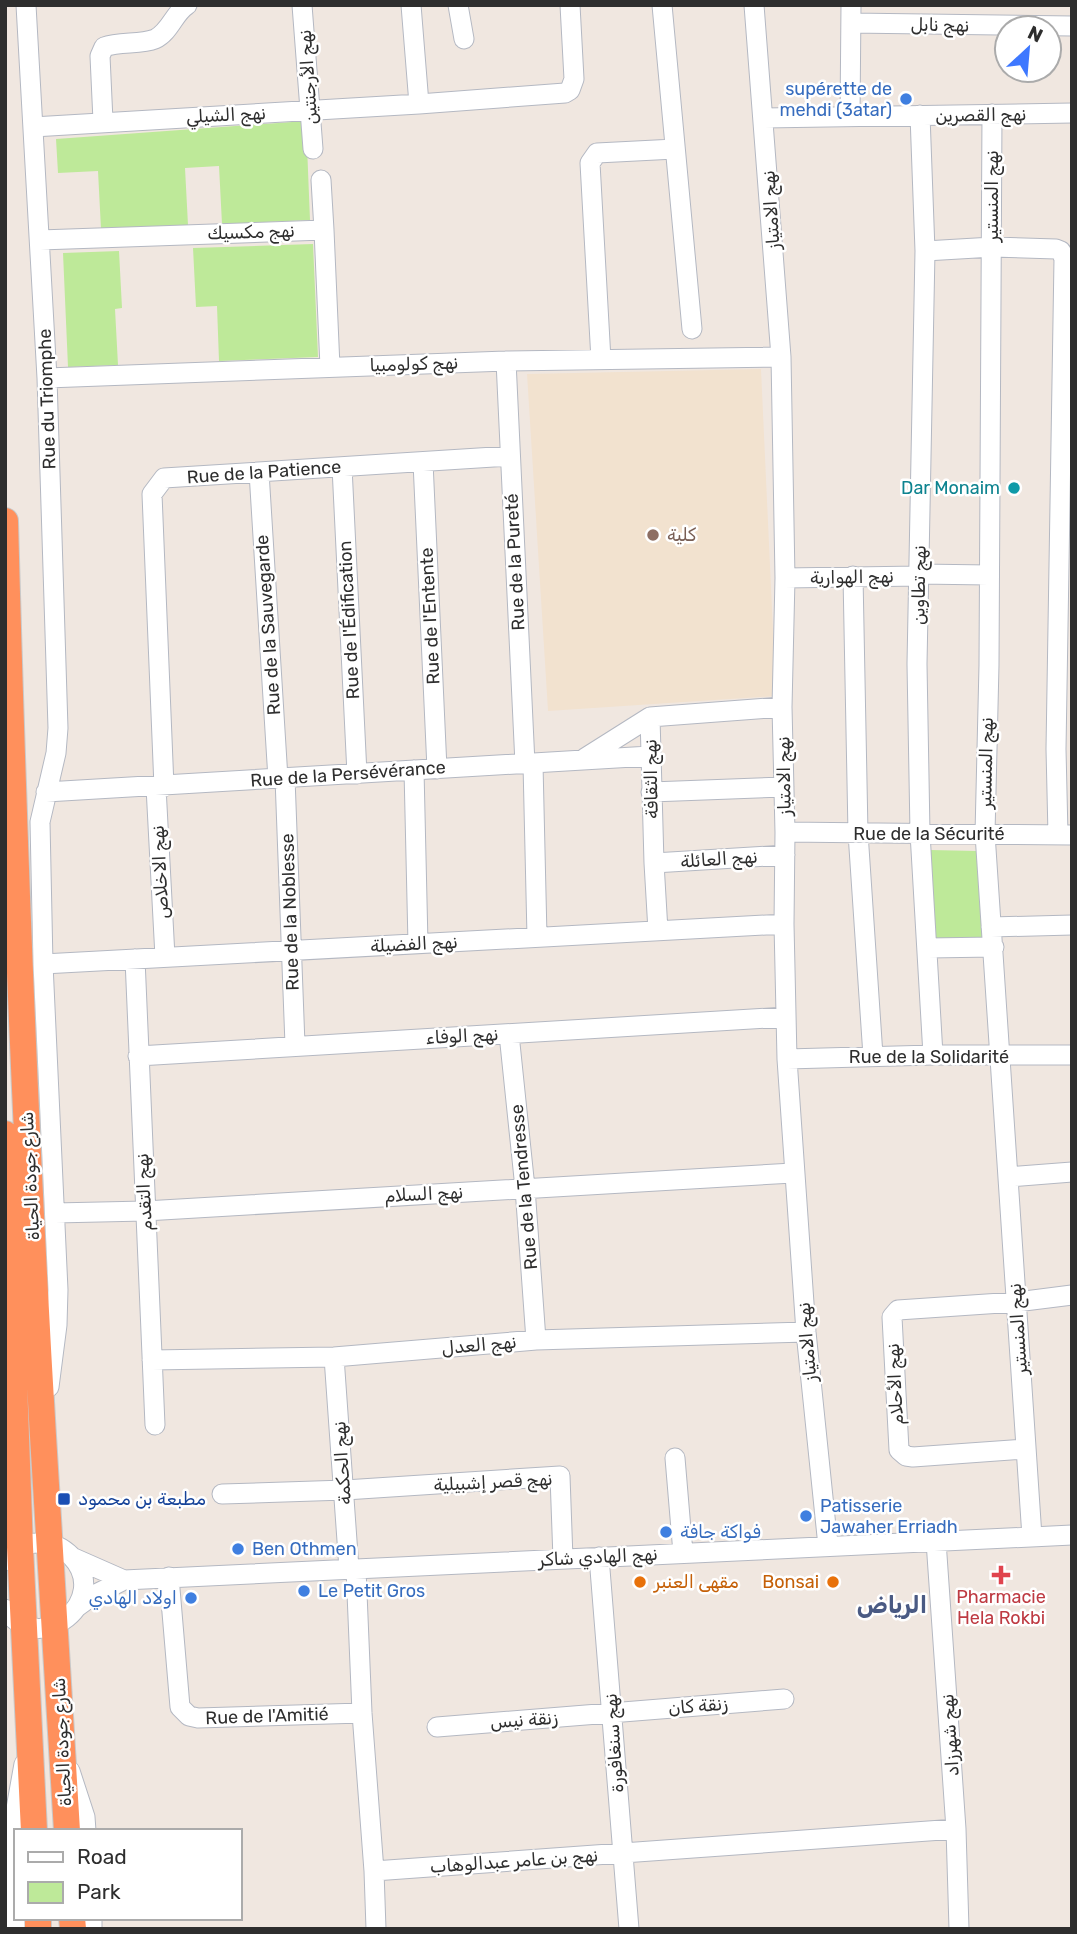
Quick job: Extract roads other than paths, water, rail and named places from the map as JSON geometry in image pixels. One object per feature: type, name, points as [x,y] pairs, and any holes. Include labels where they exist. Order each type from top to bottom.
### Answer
[{"type":"highway","name":"شارع جودة الحياة","points":[[5,521],[11,764],[43,1435],[67,1829]]},
{"type":"highway","name":"شارع جودة الحياة","points":[[5,1134],[11,1616],[31,1739],[34,1829]]},
{"type":"street","name":"Rue du Triomphe","points":[[26,5],[47,378],[58,728],[56,753],[40,821],[57,1325],[43,1435]]},
{"type":"street","name":"نهج الأرجنتين","points":[[302,5],[313,149]]},
{"type":"street","points":[[411,5],[419,104]]},
{"type":"street","points":[[458,5],[464,38]]},
{"type":"street","name":"نهج الشيلي","points":[[33,127],[565,93],[570,90],[573,79],[570,5]]},
{"type":"street","points":[[662,5],[692,329]]},
{"type":"street","name":"نهج الامتياز","points":[[754,5],[765,118],[781,357],[785,578],[782,707],[787,1059],[806,1332],[828,1546]]},
{"type":"street","points":[[103,121],[100,56],[104,47],[154,40],[163,33],[184,6]]},
{"type":"street","points":[[850,117],[851,14]]},
{"type":"street","name":"نهج نابل","points":[[851,14],[1072,26]]},
{"type":"street","name":"نهج القصرين","points":[[765,118],[1072,113]]},
{"type":"street","name":"نهج المنستير","points":[[992,114],[993,247],[985,834],[1031,1537]]},
{"type":"street","name":"نهج تطاوين","points":[[920,116],[925,251],[917,664],[920,833],[933,1055]]},
{"type":"street","points":[[601,360],[590,163],[597,153],[675,149]]},
{"type":"street","points":[[321,180],[330,367]]},
{"type":"street","name":"نهج مكسيك","points":[[40,240],[324,230]]},
{"type":"street","points":[[925,251],[993,247],[1056,249],[1061,251],[1064,259],[1067,339],[1065,835]]},
{"type":"street","name":"نهج كولومبيا","points":[[47,378],[506,361],[781,357]]},
{"type":"street","name":"Rue de la Pureté","points":[[506,361],[537,937]]},
{"type":"street","name":"Rue de la Patience","points":[[160,787],[152,494],[164,478],[510,456]]},
{"type":"street","name":"Rue de l'Entente","points":[[423,463],[437,769]]},
{"type":"street","name":"Rue de l'Édification","points":[[342,467],[357,774]]},
{"type":"street","name":"Rue de la Sauvegarde","points":[[259,472],[282,778]]},
{"type":"street","name":"نهج الهوارية","points":[[785,578],[989,575]]},
{"type":"street","points":[[853,576],[858,833],[873,1056]]},
{"type":"street","name":"نهج الثقافة","points":[[659,931],[651,792],[650,718],[782,707]]},
{"type":"street","points":[[584,759],[650,718]]},
{"type":"street","name":"Rue de la Persévérance","points":[[46,792],[650,756]]},
{"type":"street","points":[[414,770],[418,944]]},
{"type":"street","name":"Rue de la Noblesse","points":[[282,778],[295,1045]]},
{"type":"street","name":"نهج الاخلاص","points":[[160,787],[165,957]]},
{"type":"street","points":[[651,792],[784,787]]},
{"type":"street","name":"Rue de la Sécurité","points":[[785,832],[1065,835]]},
{"type":"street","name":"نهج العائلة","points":[[654,863],[785,855]]},
{"type":"street","name":"نهج الفضيلة","points":[[43,964],[784,924]]},
{"type":"street","points":[[991,927],[1072,925]]},
{"type":"street","points":[[928,948],[994,947]]},
{"type":"street","name":"نهج التقدم","points":[[135,958],[155,1425]]},
{"type":"street","name":"نهج الوفاء","points":[[138,1056],[786,1017]]},
{"type":"street","name":"Rue de la Tendresse","points":[[509,1034],[525,1188],[536,1340]]},
{"type":"street","name":"Rue de la Solidarité","points":[[787,1059],[1072,1055]]},
{"type":"street","name":"نهج السلام","points":[[55,1213],[145,1211],[793,1172]]},
{"type":"street","points":[[1008,1177],[1072,1172]]},
{"type":"street","points":[[1016,1302],[1072,1295]]},
{"type":"street","name":"نهج الأحلام","points":[[1016,1302],[895,1312],[891,1322],[898,1437],[899,1450],[906,1456],[913,1457],[1026,1449]]},
{"type":"street","name":"نهج العدل","points":[[152,1360],[334,1357],[536,1340],[806,1332]]},
{"type":"street","name":"نهج الحكمة","points":[[334,1357],[353,1569]]},
{"type":"street","points":[[675,1458],[683,1553]]},
{"type":"street","name":"نهج قصر إشبيلية","points":[[345,1490],[560,1476],[563,1559]]},
{"type":"street","points":[[222,1494],[345,1490]]},
{"type":"street","name":"نهج الهادي شاكر","points":[[124,1580],[1072,1535]]},
{"type":"street","name":"نهج شهرزاد","points":[[936,1541],[956,1829],[959,1929]]},
{"type":"street","points":[[10,1555],[35,1542],[50,1543],[74,1558],[124,1580]]},
{"type":"street","name":"نهج سنغافورة","points":[[599,1557],[629,1929]]},
{"type":"street","points":[[74,1558],[83,1582],[77,1607]]},
{"type":"street","points":[[353,1569],[376,1929]]},
{"type":"street","name":"Rue de l'Amitié","points":[[169,1577],[180,1707],[183,1712],[198,1718],[362,1713]]},
{"type":"street","points":[[11,1616],[40,1628],[55,1626],[92,1596],[124,1580]]},
{"type":"street","name":"زنقة كان","points":[[611,1714],[785,1699]]},
{"type":"street","name":"زنقة نيس","points":[[437,1727],[611,1714]]},
{"type":"street","points":[[14,1896],[12,1831],[20,1779],[31,1739]]},
{"type":"street","points":[[62,1747],[85,1817],[86,1829]]},
{"type":"street","name":"نهج بن عامر عبدالوهاب","points":[[374,1871],[956,1829]]},
{"type":"place","name":"supérette de mehdi (3atar)","points":[[906,99]]},
{"type":"place","name":"Dar Monaim","points":[[1014,488]]},
{"type":"place","name":"كلية","points":[[653,535]]},
{"type":"place","name":"مطبعة بن محمود","points":[[64,1499]]},
{"type":"place","name":"Patisserie Jawaher Erriadh","points":[[806,1516]]},
{"type":"place","name":"فواكة جافة","points":[[666,1532]]},
{"type":"place","name":"Ben Othmen","points":[[238,1549]]},
{"type":"place","name":"Pharmacie Hela Rokbi","points":[[1001,1575]]},
{"type":"place","name":"مقهى العنبر","points":[[640,1582]]},
{"type":"place","name":"Bonsai","points":[[833,1582]]},
{"type":"place","name":"Le Petit Gros","points":[[304,1591]]},
{"type":"place","name":"اولاد الهادي","points":[[191,1598]]},
{"type":"district","name":"الرياض","points":[[892,1605]]}]
